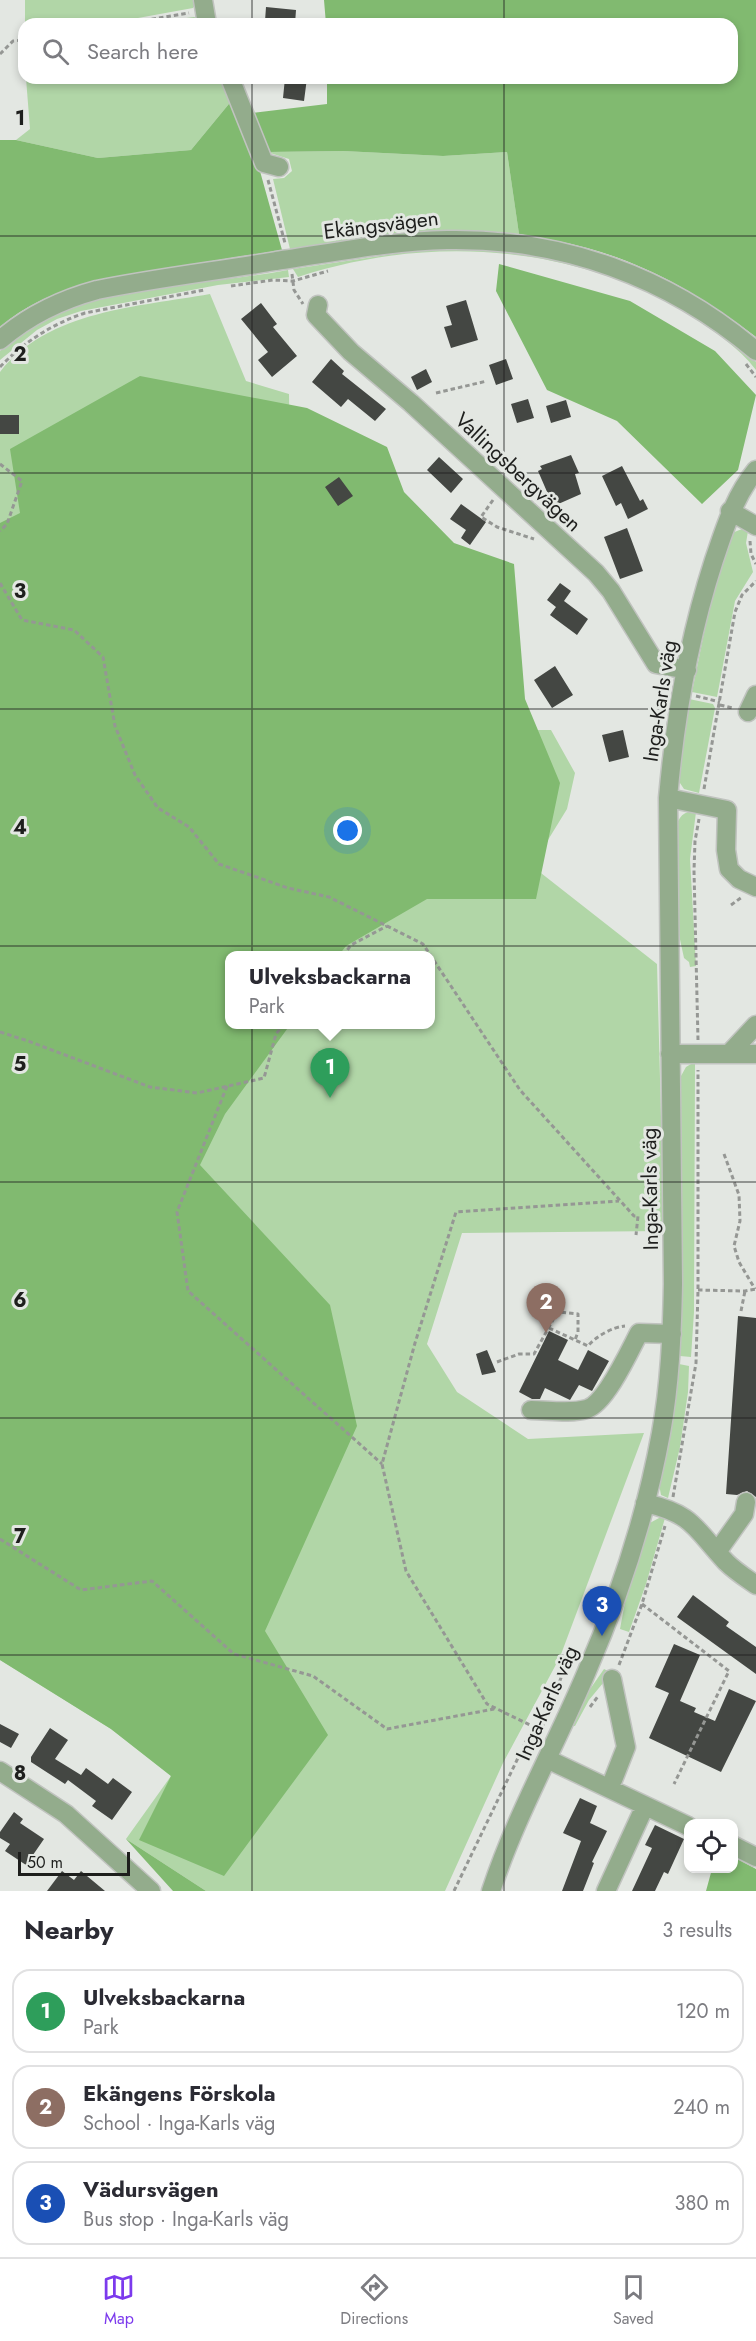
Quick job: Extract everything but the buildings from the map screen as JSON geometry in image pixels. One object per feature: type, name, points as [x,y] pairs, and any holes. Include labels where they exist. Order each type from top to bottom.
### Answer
[{"type":"street","points":[[233,84],[271,165]]},
{"type":"street","name":"Ekängsvägen","points":[[0,340],[19,324],[43,309],[73,296],[97,290],[399,244],[481,240],[556,250],[586,257],[637,275],[697,306],[751,357]]},
{"type":"street","name":"Vallingsbergvägen","points":[[317,310],[351,352],[411,403],[596,573],[611,591],[656,664],[687,670]]},
{"type":"street","name":"Inga-Karls väg","points":[[491,1891],[547,1759],[553,1728],[615,1601],[645,1503],[661,1432],[672,1334],[673,1284],[668,798],[680,704],[700,604],[730,511],[756,470]]},
{"type":"street","points":[[730,511],[756,526]]},
{"type":"street","points":[[748,712],[756,695]]},
{"type":"street","points":[[668,798],[727,810],[726,850],[729,869],[739,879],[756,887]]},
{"type":"street","points":[[729,1054],[756,1025]]},
{"type":"street","points":[[670,1054],[756,1054]]},
{"type":"street","points":[[531,1410],[588,1409],[606,1390],[638,1328],[672,1334]]},
{"type":"street","points":[[717,1552],[744,1514],[746,1502]]},
{"type":"street","points":[[645,1503],[671,1508],[691,1521],[728,1564],[756,1586]]},
{"type":"street","points":[[612,1679],[626,1747],[613,1780]]},
{"type":"street","points":[[547,1759],[684,1824]]},
{"type":"street","points":[[0,1771],[66,1814],[151,1891]]},
{"type":"street","points":[[606,1891],[645,1806]]},
{"type":"street","points":[[738,1848],[756,1857]]},
{"type":"path","points":[[164,18],[205,12]]},
{"type":"path","points":[[0,54],[13,41],[18,41]]},
{"type":"path","points":[[271,165],[286,249]]},
{"type":"path","points":[[290,270],[294,290],[301,302],[317,310]]},
{"type":"path","points":[[230,286],[273,280],[293,281],[331,270]]},
{"type":"path","points":[[0,367],[30,340],[68,319],[85,313],[208,289]]},
{"type":"path","points":[[751,357],[756,377]]},
{"type":"path","points":[[436,393],[487,381]]},
{"type":"path","points":[[0,464],[22,481],[7,524],[0,531]]},
{"type":"path","points":[[481,516],[497,527],[534,539]]},
{"type":"path","points":[[0,583],[22,620],[74,630],[103,657],[115,726],[135,775],[158,807],[189,827],[219,864],[288,888],[329,897],[423,944],[428,951]]},
{"type":"path","points":[[690,695],[720,702]]},
{"type":"path","points":[[347,951],[351,945],[387,926]]},
{"type":"path","points":[[435,962],[520,1090],[634,1216],[638,1216],[636,1235]]},
{"type":"path","points":[[0,1032],[150,1087],[197,1093],[264,1078],[276,1034],[280,1029]]},
{"type":"path","points":[[227,1086],[177,1212],[188,1292],[382,1464]]},
{"type":"path","points":[[698,1290],[745,1292],[756,1289],[739,1262],[734,1246],[740,1221],[740,1195],[724,1154]]},
{"type":"path","points":[[568,1658],[547,1716],[553,1728],[536,1728],[487,1704],[406,1571],[382,1464],[415,1343],[456,1212],[620,1201]]},
{"type":"path","points":[[741,1311],[745,1292]]},
{"type":"path","points":[[496,1362],[519,1354],[534,1354],[559,1312],[578,1314],[578,1332],[575,1340]]},
{"type":"path","points":[[549,1328],[588,1346],[593,1340],[619,1327],[638,1328]]},
{"type":"path","points":[[0,1539],[81,1590],[152,1581],[234,1654],[313,1676],[387,1729],[496,1708]]},
{"type":"path","points":[[642,1604],[729,1671],[674,1784]]},
{"type":"path","points":[[454,1891],[529,1735],[536,1728]]},
{"type":"green space","points":[[25,0],[199,0],[193,8],[138,18],[25,18]]},
{"type":"green space","points":[[324,0],[756,0],[756,337],[697,296],[655,273],[610,255],[579,246],[519,234],[507,152],[443,156],[343,151],[267,152],[251,113],[327,104],[327,84],[738,84],[738,18],[326,18]]},
{"type":"green space","points":[[26,84],[227,84],[233,99],[191,150],[98,158],[16,140],[30,129]]},
{"type":"green space","points":[[233,99],[251,139],[282,250],[123,276],[79,286],[38,302],[18,313],[0,327],[0,140],[16,140],[98,158],[191,150]]},
{"type":"green space","points":[[343,151],[443,156],[507,152],[519,234],[457,230],[385,236],[290,249],[273,179],[284,178],[292,171],[289,159],[267,152]]},
{"type":"green space","points":[[461,247],[516,251],[584,265],[636,283],[710,326],[753,359],[756,362],[756,370],[733,346],[686,313],[641,290],[594,272],[546,260],[496,253],[446,251],[396,255],[347,264],[298,277],[293,269],[413,251]]},
{"type":"green space","points":[[499,264],[630,301],[715,351],[756,395],[738,470],[702,504],[617,421],[547,390],[496,291]]},
{"type":"green space","points":[[288,270],[289,277],[218,285],[81,311],[57,319],[37,330],[0,360],[0,351],[31,327],[65,310],[100,298],[137,290]]},
{"type":"green space","points":[[210,294],[246,381],[289,394],[290,474],[504,730],[551,730],[575,773],[567,809],[532,866],[657,964],[664,1231],[462,1233],[427,1344],[457,1392],[528,1439],[644,1433],[560,1657],[503,1763],[445,1891],[206,1891],[126,1839],[171,1776],[111,1729],[0,1660],[0,372],[20,351],[43,335],[96,315]]},
{"type":"green space","points":[[140,376],[307,408],[387,447],[404,492],[454,543],[514,564],[525,699],[560,783],[536,899],[427,899],[346,946],[342,951],[225,951],[225,1029],[287,1029],[225,1114],[200,1165],[330,1305],[357,1426],[265,1631],[328,1735],[224,1876],[139,1840],[171,1776],[111,1729],[0,1660],[0,523],[20,513],[10,449]]},
{"type":"green space","points":[[742,529],[748,531],[746,543],[753,572],[735,601],[717,697],[692,692],[715,579],[732,533]]},
{"type":"green space","points":[[689,699],[713,704],[715,708],[699,793],[684,789],[678,780]]},
{"type":"green space","points":[[692,811],[696,812],[690,859],[696,966],[690,967],[689,962],[684,958],[676,921],[675,831],[680,818]]},
{"type":"green space","points":[[695,1064],[694,1312],[691,1357],[680,1356],[681,1076],[686,1067]]},
{"type":"green space","points":[[679,1364],[689,1366],[688,1392],[680,1447],[668,1498],[661,1495],[659,1484],[673,1412]]},
{"type":"green space","points":[[659,1518],[665,1518],[629,1632],[620,1629],[626,1597],[645,1531],[648,1524]]},
{"type":"green space","points":[[604,1669],[608,1671],[608,1677],[589,1700],[575,1726],[572,1726],[586,1695]]},
{"type":"green space","points":[[126,1839],[206,1891],[173,1891]]},
{"type":"green space","points":[[738,1859],[756,1869],[756,1891],[706,1891],[711,1873],[738,1873]]},
{"type":"place","name":"Ulveksbackarna","points":[[330,1098]]},
{"type":"place","name":"Ekängens Förskola","points":[[546,1333]]},
{"type":"place","name":"Vädursvägen","points":[[602,1636]]}]
